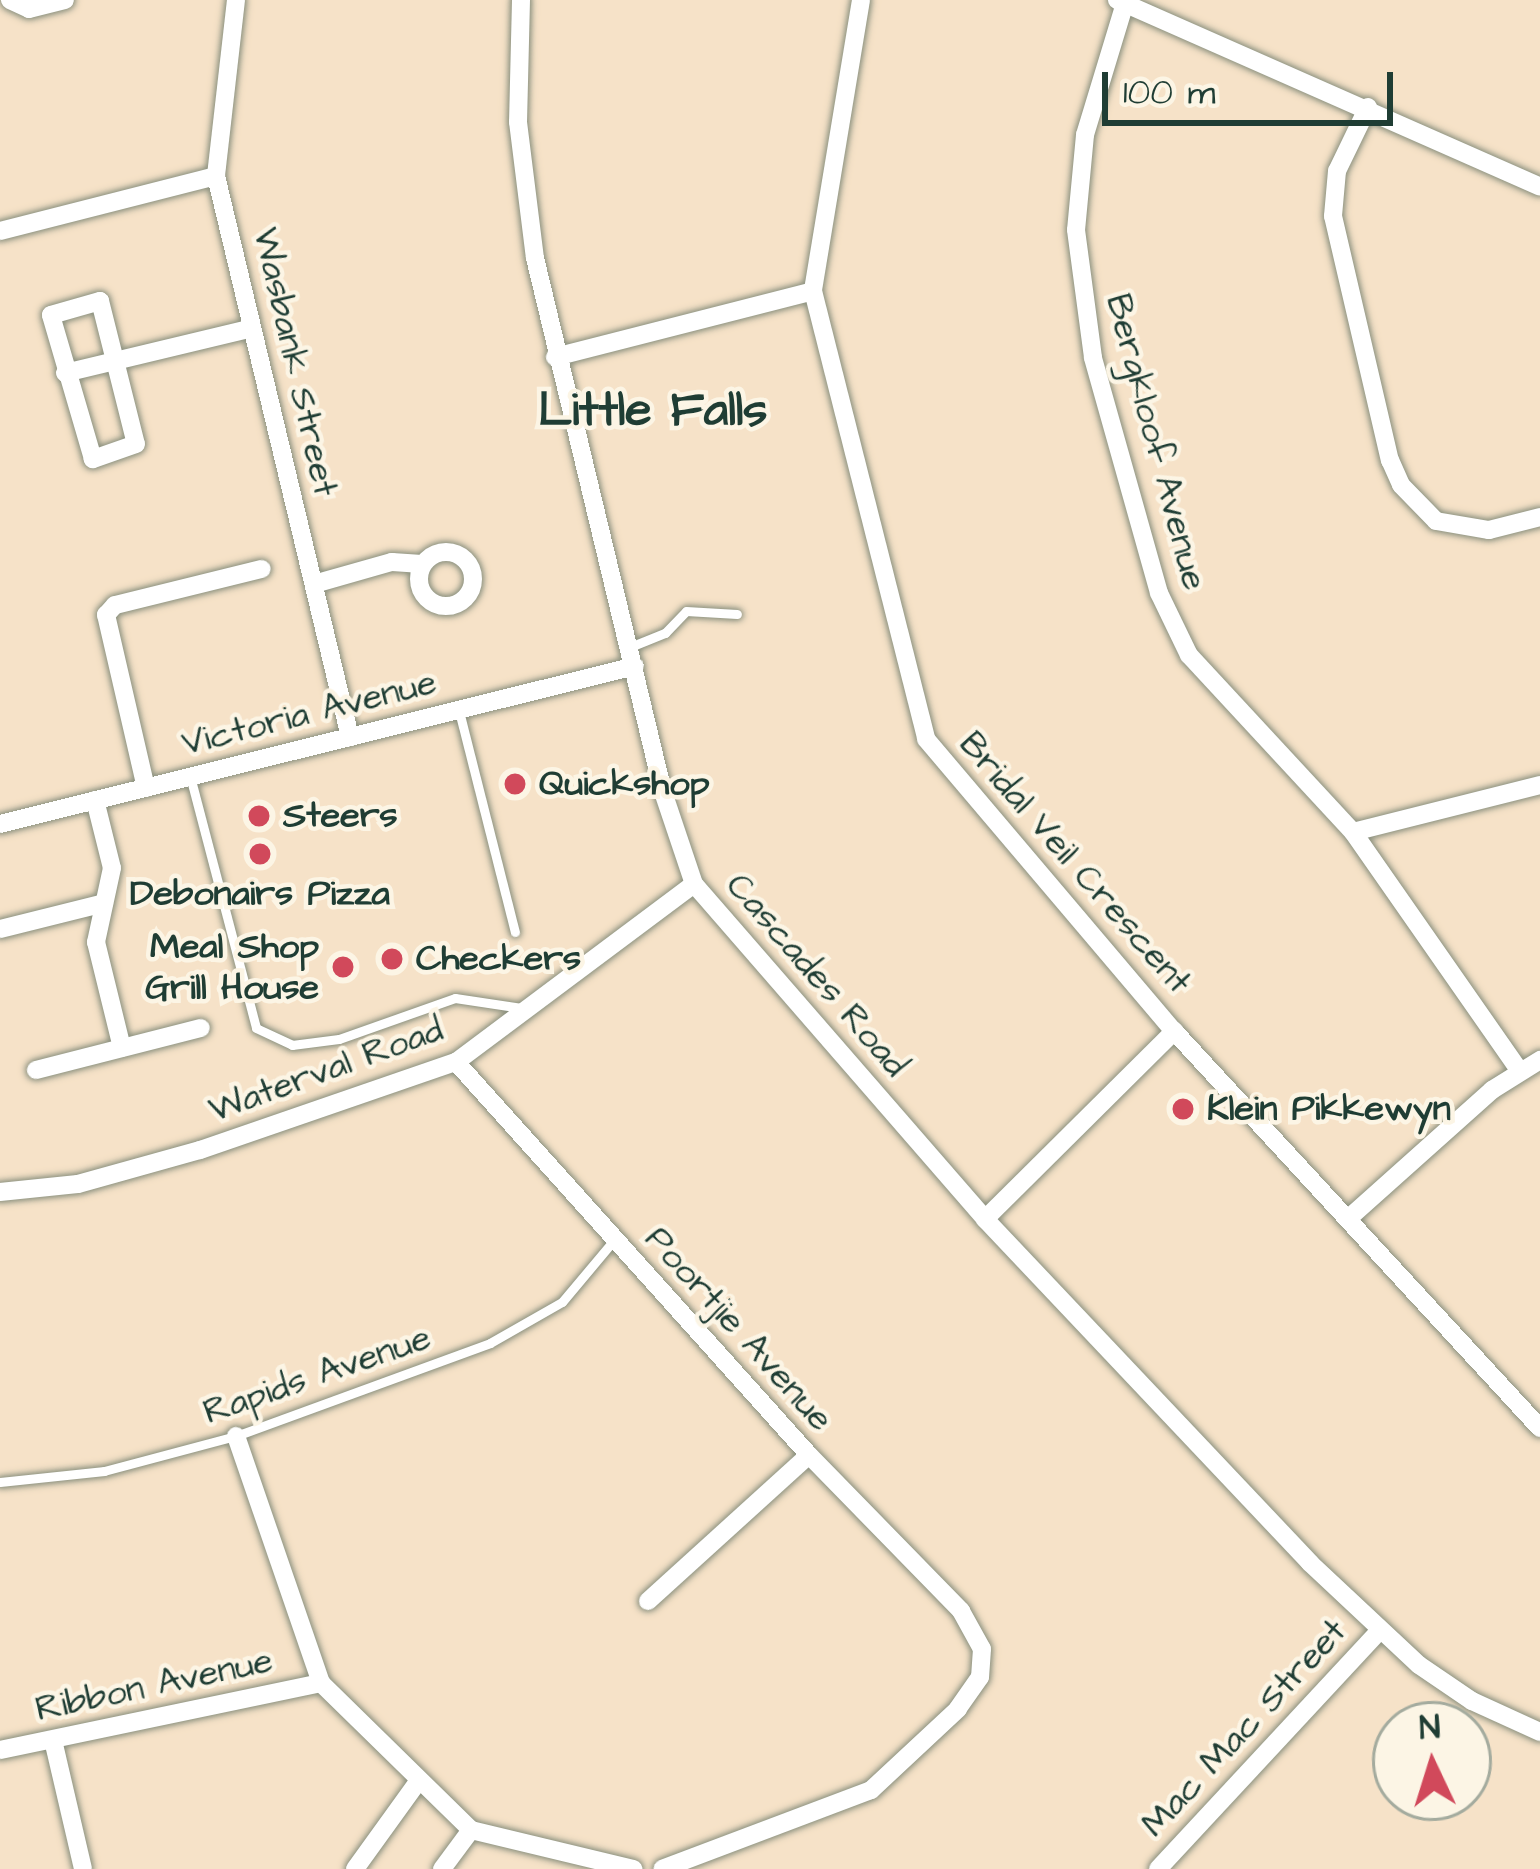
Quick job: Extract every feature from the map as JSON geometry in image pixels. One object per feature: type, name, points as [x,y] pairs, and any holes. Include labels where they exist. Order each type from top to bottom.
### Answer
[{"type":"street","points":[[10,0],[29,9],[65,0]]},
{"type":"street","name":"Wasbank Street","points":[[236,0],[216,176],[350,736]]},
{"type":"street","name":"Cascades Road","points":[[520,0],[524,203],[555,357],[663,792],[694,884],[985,1219],[1379,1631],[1472,1701],[1540,1732]]},
{"type":"street","name":"Bridal Veil Crescent","points":[[861,0],[813,291],[926,739],[1174,1030],[1536,1414]]},
{"type":"street","points":[[1121,2],[1368,106],[1540,188]]},
{"type":"street","name":"Bergkloof Avenue","points":[[1121,2],[1085,135],[1076,230],[1093,358],[1147,557],[1189,655],[1353,832],[1519,1070]]},
{"type":"street","points":[[1368,106],[1337,171],[1334,216],[1390,460],[1401,485],[1436,521],[1489,530],[1540,517]]},
{"type":"street","points":[[0,231],[216,176]]},
{"type":"street","points":[[555,357],[813,291]]},
{"type":"street","points":[[93,299],[116,361],[136,444],[98,459],[87,454],[65,373],[51,315],[93,299]]},
{"type":"street","points":[[65,373],[252,328]]},
{"type":"street","points":[[314,584],[392,562],[422,564]]},
{"type":"street","points":[[146,788],[106,615],[115,604],[262,569]]},
{"type":"street","name":"Victoria Avenue","points":[[0,824],[458,710],[632,656]]},
{"type":"street","points":[[1353,832],[1540,785]]},
{"type":"street","points":[[95,800],[112,868],[95,942],[122,1048]]},
{"type":"street","name":"Waterval Road","points":[[0,1192],[78,1184],[139,1167],[456,1062],[694,884]]},
{"type":"street","points":[[0,929],[104,904]]},
{"type":"street","points":[[36,1070],[202,1028]]},
{"type":"street","points":[[985,1219],[1174,1030]]},
{"type":"street","points":[[1350,1217],[1519,1070],[1540,1060]]},
{"type":"street","name":"Poortjie Avenue","points":[[456,1062],[809,1456],[978,1636],[983,1661],[969,1693],[871,1790],[662,1869]]},
{"type":"street","points":[[236,1436],[321,1683],[416,1783],[471,1830],[633,1869]]},
{"type":"street","points":[[648,1601],[809,1456]]},
{"type":"street","name":"Mac Mac Street","points":[[1160,1868],[1379,1631]]},
{"type":"street","name":"Ribbon Avenue","points":[[0,1750],[321,1683]]},
{"type":"street","points":[[53,1740],[83,1869]]},
{"type":"street","points":[[355,1869],[416,1783]]},
{"type":"street","points":[[442,1869],[471,1830]]},
{"type":"lane","points":[[632,656],[686,611],[737,614]]},
{"type":"lane","points":[[458,710],[515,932]]},
{"type":"lane","points":[[190,776],[256,1028],[292,1045],[339,1039],[455,998],[530,1010]]},
{"type":"lane","name":"Rapids Avenue","points":[[0,1482],[83,1475],[236,1436],[526,1325],[562,1302],[614,1240]]},
{"type":"place","name":"Quickshop","points":[[515,784]]},
{"type":"place","name":"Steers","points":[[259,816]]},
{"type":"place","name":"Debonairs Pizza","points":[[260,854]]},
{"type":"place","name":"Checkers","points":[[392,959]]},
{"type":"place","name":"Meal Shop Grill House","points":[[343,967]]},
{"type":"place","name":"Klein Pikkewyn","points":[[1183,1109]]},
{"type":"district","name":"Little Falls","points":[[653,412]]}]
